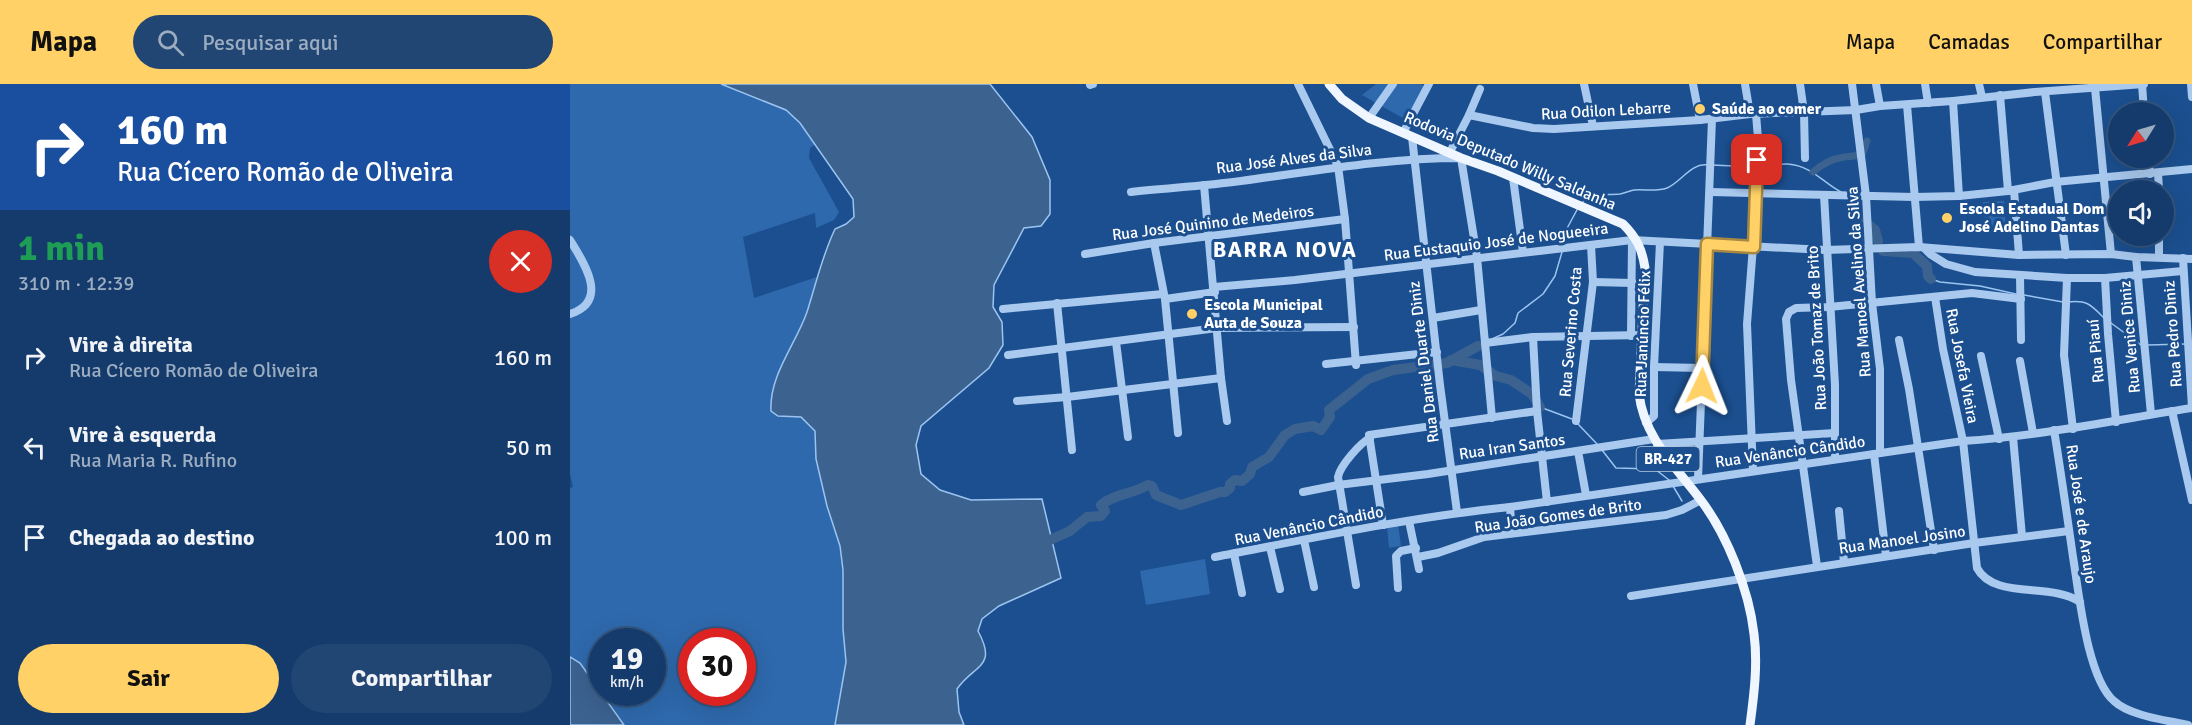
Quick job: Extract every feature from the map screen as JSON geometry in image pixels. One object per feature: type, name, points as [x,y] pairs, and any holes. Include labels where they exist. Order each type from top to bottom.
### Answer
[{"type":"main road","name":"Rodovia Deputado Willy Saldanha","points":[[1329,84],[1342,99],[1369,118],[1623,224],[1635,240]]},
{"type":"main road","name":"BR-427","points":[[1635,240],[1643,252],[1645,268],[1639,394],[1641,410],[1656,441],[1701,500],[1732,556],[1740,578],[1754,632],[1755,666],[1750,725]]},
{"type":"street","points":[[1298,84],[1338,166],[1345,219],[1356,362]]},
{"type":"street","points":[[1369,118],[1393,84]]},
{"type":"street","points":[[1408,135],[1428,84]]},
{"type":"street","points":[[1584,84],[1593,126]]},
{"type":"street","points":[[1694,84],[1700,120]]},
{"type":"street","points":[[1745,84],[1758,139],[1754,247],[1747,324],[1753,471]]},
{"type":"street","points":[[1800,84],[1804,112],[1805,158]]},
{"type":"street","name":"Rua Manoel Avelino da Silva","points":[[1852,84],[1866,196],[1872,303],[1880,369],[1877,453],[1886,556]]},
{"type":"street","points":[[1876,84],[1880,106]]},
{"type":"street","points":[[1924,84],[1928,103]]},
{"type":"street","points":[[1979,84],[1982,97]]},
{"type":"street","points":[[2143,84],[2144,102]]},
{"type":"street","name":"Rua Odilon Lebarre","points":[[1469,116],[1542,129],[1700,120],[1753,114],[1856,110],[1953,101],[2034,88],[2045,92],[2085,86],[2095,88],[2143,84]]},
{"type":"street","points":[[2191,84],[2192,97]]},
{"type":"street","points":[[2095,88],[2111,254]]},
{"type":"street","points":[[1450,152],[1480,89]]},
{"type":"street","points":[[2045,92],[2066,255]]},
{"type":"street","points":[[2000,95],[2019,255]]},
{"type":"street","points":[[1953,101],[1959,196]]},
{"type":"street","points":[[1907,105],[1914,197],[1922,247],[1937,259],[1975,272],[2067,278],[2104,278],[2183,271]]},
{"type":"street","points":[[1698,479],[1712,119]]},
{"type":"street","name":"Rua Daniel Duarte Diniz","points":[[1408,135],[1415,158],[1438,370],[1457,512]]},
{"type":"street","name":"Rua José Alves da Silva","points":[[1131,192],[1239,182],[1338,166],[1415,158],[1461,158]]},
{"type":"street","points":[[1461,158],[1478,257],[1492,418]]},
{"type":"street","points":[[2152,168],[2156,180]]},
{"type":"street","points":[[1710,192],[1959,196],[2055,182],[2192,169]]},
{"type":"street","points":[[1513,178],[1523,252]]},
{"type":"street","points":[[1204,184],[1221,378],[1227,421]]},
{"type":"street","name":"Rua João Tomaz de Brito","points":[[1824,195],[1825,250],[1833,357],[1835,459]]},
{"type":"street","name":"Rua José Quinino de Medeiros","points":[[1085,254],[1345,219]]},
{"type":"street","points":[[570,240],[586,266],[592,291],[589,302],[583,309],[570,314]]},
{"type":"street","points":[[1631,336],[1635,240]]},
{"type":"street","name":"Rua Eustaquio José de Nogueeira","points":[[1003,309],[1164,296],[1349,272],[1635,240],[1825,250],[1922,247],[2019,255],[2111,254],[2192,259]]},
{"type":"street","name":"Rua Janúncio Félix","points":[[1646,423],[1654,416],[1660,242]]},
{"type":"street","points":[[1154,243],[1164,296],[1178,433]]},
{"type":"street","name":"Rua Severino Costa","points":[[1576,421],[1593,282],[1591,245]]},
{"type":"street","points":[[2159,246],[2159,257]]},
{"type":"street","name":"Rua Venice Diniz","points":[[2136,257],[2151,414]]},
{"type":"street","name":"Rua Pedro Diniz","points":[[2182,258],[2192,408]]},
{"type":"street","points":[[2020,275],[2021,340]]},
{"type":"street","points":[[2067,278],[2064,355],[2073,429]]},
{"type":"street","name":"Rua Piauí","points":[[2104,278],[2116,422]]},
{"type":"street","points":[[1593,282],[1633,283]]},
{"type":"street","points":[[1817,566],[1788,340],[1786,319],[1789,312],[1796,308],[1829,307],[1972,293],[2020,299]]},
{"type":"street","name":"Rua Josefa Vieira","points":[[1935,297],[1943,349],[1963,441],[1977,568],[1984,580],[2000,586],[2064,594],[2080,602]]},
{"type":"street","points":[[1057,303],[1072,450]]},
{"type":"street","points":[[1433,318],[1481,310]]},
{"type":"street","points":[[1008,355],[1217,328],[1354,327]]},
{"type":"street","points":[[1485,343],[1533,337],[1642,335]]},
{"type":"street","points":[[1533,337],[1537,411],[1547,502]]},
{"type":"street","points":[[1899,340],[1934,550]]},
{"type":"street","points":[[1116,342],[1128,437]]},
{"type":"street","points":[[1326,364],[1437,352]]},
{"type":"street","points":[[1981,356],[1999,439]]},
{"type":"street","points":[[2020,361],[2033,433]]},
{"type":"street","points":[[1654,367],[1702,368]]},
{"type":"street","points":[[1017,401],[1221,378]]},
{"type":"street","name":"Rua Venâncio Cândido","points":[[1215,557],[1457,512],[1547,502],[1918,447],[2073,429],[2192,408]]},
{"type":"street","points":[[1356,585],[1338,477],[1342,467],[1369,436],[1537,411]]},
{"type":"street","points":[[2172,411],[2192,500]]},
{"type":"street","name":"Rua José e de Araujo","points":[[2054,430],[2085,634],[2100,682],[2114,702],[2125,709],[2188,725]]},
{"type":"street","name":"Rua Iran Santos","points":[[1303,492],[1338,485],[1656,441],[1700,441],[1835,433]]},
{"type":"street","points":[[1369,436],[1383,525]]},
{"type":"street","points":[[2013,436],[2022,537]]},
{"type":"street","points":[[1578,451],[1586,495]]},
{"type":"street","name":"Rua João Gomes de Brito","points":[[1418,557],[1438,553],[1473,540],[1512,533],[1666,515],[1701,500]]},
{"type":"street","points":[[1510,507],[1512,533]]},
{"type":"street","points":[[1839,511],[1844,562]]},
{"type":"street","points":[[1409,521],[1419,569]]},
{"type":"street","name":"Rua Manoel Josino","points":[[1631,596],[1817,566],[2069,531]]},
{"type":"street","points":[[1304,540],[1314,587]]},
{"type":"street","points":[[1270,547],[1280,589]]},
{"type":"street","points":[[1398,588],[1395,559],[1404,549],[1416,548]]},
{"type":"street","points":[[1234,554],[1242,593]]},
{"type":"shaded area","points":[[570,84],[721,84],[786,110],[800,123],[816,144],[810,148],[809,158],[839,212],[834,220],[816,228],[815,213],[743,237],[754,298],[817,277],[801,325],[778,373],[771,398],[771,411],[778,416],[801,417],[815,431],[816,459],[827,506],[840,546],[846,662],[835,725],[624,725],[611,706],[666,706],[666,628],[588,628],[588,674],[580,663],[570,657],[570,488],[573,487],[570,474]]},
{"type":"shaded area","points":[[721,84],[990,84],[1032,137],[1050,180],[1050,214],[1041,226],[1024,228],[994,285],[993,307],[1002,322],[1003,345],[989,368],[921,426],[916,445],[921,474],[940,490],[971,500],[1042,499],[1061,578],[999,606],[982,619],[978,631],[984,643],[985,659],[957,689],[959,712],[964,725],[835,725],[846,662],[840,546],[827,506],[816,459],[815,431],[801,417],[778,416],[771,411],[774,385],[807,312],[830,239],[835,229],[854,217],[853,199],[800,123],[786,110]]},
{"type":"shaded area","points":[[1376,84],[1422,84],[1426,89],[1408,121],[1362,95]]},
{"type":"shaded area","points":[[2004,201],[2006,229],[1987,231],[1983,202]]},
{"type":"shaded area","points":[[1398,524],[1401,546],[1389,548],[1387,526]]},
{"type":"shaded area","points":[[1205,559],[1210,594],[1146,605],[1140,571]]},
{"type":"shaded area","points":[[570,657],[580,663],[588,674],[588,706],[611,706],[624,725],[570,725]]},
{"type":"waterway","points":[[1813,172],[1823,164],[1863,153],[1867,141]]},
{"type":"waterway","points":[[1583,202],[1587,196],[1667,188],[1696,167],[1707,165]]},
{"type":"waterway","points":[[1712,165],[1755,167]]},
{"type":"waterway","points":[[1760,167],[1796,165],[1810,171],[1841,192]]},
{"type":"waterway","points":[[1564,243],[1564,234],[1578,208]]},
{"type":"waterway","points":[[1857,216],[1875,230],[1878,241]]},
{"type":"waterway","points":[[1883,251],[1913,253],[1927,266],[1928,276],[1931,279]]},
{"type":"waterway","points":[[1492,339],[1503,334],[1515,323],[1518,313],[1543,294],[1555,276],[1562,252]]},
{"type":"waterway","points":[[1931,279],[2016,294]]},
{"type":"waterway","points":[[2024,295],[2063,302]]},
{"type":"waterway","points":[[2068,302],[2089,304],[2104,318]]},
{"type":"waterway","points":[[2111,323],[2141,345]]},
{"type":"waterway","points":[[2148,345],[2185,344]]},
{"type":"waterway","points":[[1041,544],[1070,531],[1087,517],[1101,516],[1105,511],[1101,505],[1106,501],[1148,485],[1152,486],[1156,495],[1181,505],[1225,492],[1235,480],[1242,481],[1250,474],[1252,467],[1269,457],[1285,435],[1295,429],[1313,426],[1321,430],[1330,417],[1329,410],[1368,379],[1393,370],[1447,363],[1478,346]]},
{"type":"waterway","points":[[1451,360],[1480,365],[1496,376],[1511,380],[1532,394],[1540,407]]},
{"type":"waterway","points":[[1540,407],[1572,419]]},
{"type":"waterway","points":[[1578,424],[1597,444]]},
{"type":"waterway","points":[[1602,450],[1616,468],[1655,469],[1669,480]]},
{"type":"waterway","points":[[1673,486],[1682,501]]},
{"type":"place","name":"Saúde ao comer","points":[[1700,109]]},
{"type":"place","name":"Escola Estadual Dom José Adelino Dantas","points":[[1947,218]]},
{"type":"place","name":"Escola Municipal Auta de Souza","points":[[1192,314]]},
{"type":"district","name":"BARRA NOVA","points":[[1285,249]]},
{"type":"route","points":[[1702,386],[1707,244],[1754,247],[1757,160]]}]
